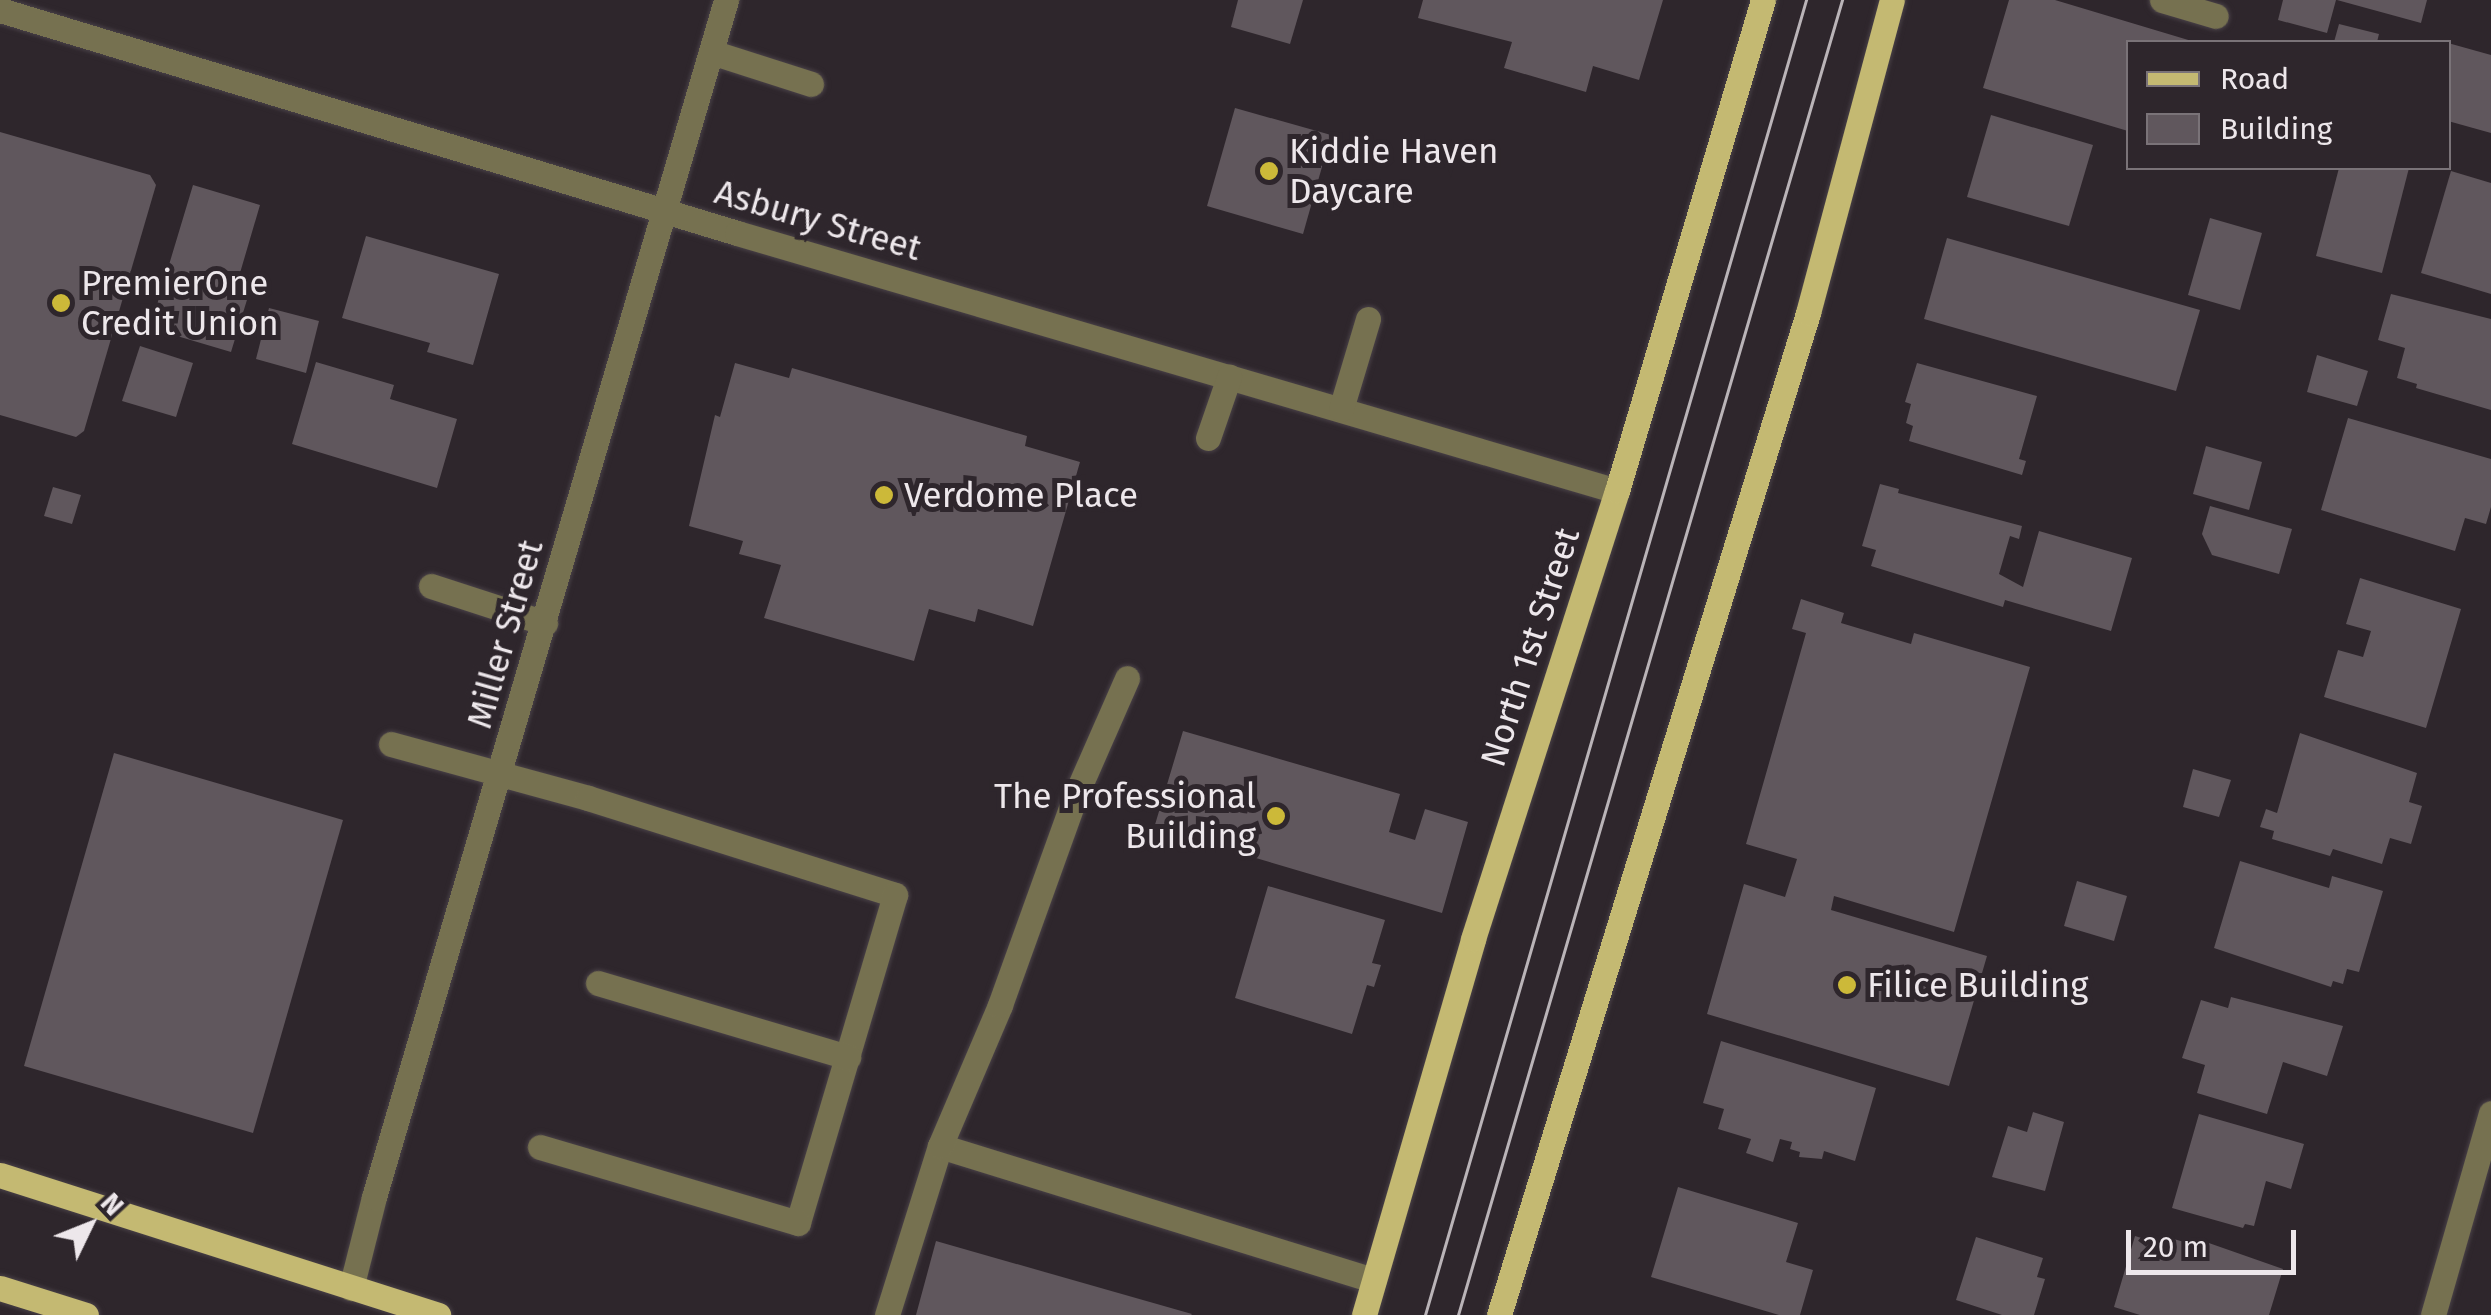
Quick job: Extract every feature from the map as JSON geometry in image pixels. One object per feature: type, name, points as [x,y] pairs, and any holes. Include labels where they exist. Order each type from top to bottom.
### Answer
[{"type":"main road","name":"North 1st Street","points":[[1364,1315],[1474,940],[1617,491],[1763,0]]},
{"type":"main road","points":[[1499,1315],[1808,313],[1892,0]]},
{"type":"main road","points":[[0,1175],[438,1315]]},
{"type":"main road","points":[[0,1288],[86,1315]]},
{"type":"street","name":"Miller Street","points":[[351,1288],[374,1197],[726,0]]},
{"type":"street","points":[[2162,0],[2216,16]]},
{"type":"street","name":"Asbury Street","points":[[0,10],[42,11],[665,211],[1617,491]]},
{"type":"street","points":[[711,52],[812,84]]},
{"type":"street","points":[[1341,409],[1368,318]]},
{"type":"street","points":[[1208,438],[1228,377]]},
{"type":"street","points":[[431,586],[545,623]]},
{"type":"street","points":[[887,1315],[940,1146],[1000,1004],[1074,799],[1127,678]]},
{"type":"street","points":[[391,744],[500,778],[588,798],[895,894],[798,1223],[540,1148]]},
{"type":"street","points":[[598,983],[848,1057]]},
{"type":"street","points":[[2432,1315],[2491,1113]]},
{"type":"street","points":[[940,1146],[1374,1280]]},
{"type":"building","points":[[1238,0],[1303,0],[1290,44],[1231,27]]},
{"type":"building","points":[[1423,0],[1663,0],[1639,80],[1593,66],[1586,92],[1504,68],[1512,42],[1418,18]]},
{"type":"building","points":[[2009,0],[2055,0],[2188,40],[2126,40],[2126,130],[1983,88]]},
{"type":"building","points":[[2283,0],[2336,0],[2327,33],[2278,20]]},
{"type":"building","points":[[2337,0],[2427,0],[2421,23]]},
{"type":"building","points":[[2339,24],[2379,34],[2378,40],[2335,40]]},
{"type":"building","points":[[2451,44],[2491,55],[2491,133],[2451,122]]},
{"type":"building","name":"Kiddie Haven Daycare","points":[[1235,108],[1331,135],[1303,234],[1207,206]]},
{"type":"building","points":[[1991,115],[2093,145],[2069,226],[1967,197]]},
{"type":"building","name":"PremierOne Credit Union","points":[[0,132],[150,175],[156,185],[84,431],[76,437],[0,415]]},
{"type":"building","points":[[2338,170],[2408,170],[2382,273],[2316,256]]},
{"type":"building","points":[[2451,171],[2491,183],[2491,294],[2421,273]]},
{"type":"building","points":[[193,185],[260,205],[240,273],[254,277],[231,352],[150,328]]},
{"type":"building","points":[[2210,218],[2262,233],[2240,310],[2188,295]]},
{"type":"building","points":[[366,236],[499,274],[473,365],[427,352],[430,343],[342,318]]},
{"type":"building","points":[[1947,238],[2200,310],[2176,391],[1924,319]]},
{"type":"building","points":[[2391,294],[2491,319],[2491,410],[2416,388],[2417,384],[2397,378],[2405,348],[2378,340]]},
{"type":"building","points":[[269,308],[319,321],[306,373],[256,359]]},
{"type":"building","points":[[140,346],[193,363],[176,417],[122,401]]},
{"type":"building","points":[[2317,355],[2368,371],[2357,406],[2307,392]]},
{"type":"building","points":[[316,362],[394,385],[390,399],[457,419],[437,488],[292,444]]},
{"type":"building","name":"Verdome Place","points":[[735,363],[789,378],[792,368],[1027,436],[1025,446],[1080,462],[1033,626],[978,609],[975,622],[929,609],[914,661],[764,618],[781,565],[739,554],[743,541],[689,526],[715,415],[720,417]]},
{"type":"building","points":[[1917,363],[2037,396],[2019,459],[2026,461],[2022,475],[1909,441],[1913,426],[1906,423],[1911,404],[1905,402]]},
{"type":"building","points":[[2348,418],[2491,459],[2491,507],[2486,524],[2465,518],[2455,551],[2321,510]]},
{"type":"building","points":[[2206,446],[2262,462],[2249,510],[2193,494]]},
{"type":"building","points":[[1880,484],[1899,489],[1898,493],[2022,526],[2019,539],[2010,536],[1999,574],[2023,587],[2039,531],[2132,558],[2111,631],[2005,600],[2003,607],[1871,566],[1876,550],[1862,546]]},
{"type":"building","points":[[53,487],[81,495],[72,524],[44,516]]},
{"type":"building","points":[[2210,506],[2292,529],[2279,574],[2212,555],[2202,534]]},
{"type":"building","points":[[2360,578],[2461,609],[2426,728],[2324,697],[2338,650],[2363,657],[2371,631],[2346,624]]},
{"type":"building","points":[[1801,599],[1844,613],[1841,623],[1911,644],[1914,633],[2030,667],[1954,932],[1834,896],[1831,910],[1987,956],[1949,1086],[1707,1014],[1744,884],[1785,897],[1797,859],[1746,844],[1806,633],[1792,629]]},
{"type":"building","name":"The Professional Building","points":[[1183,731],[1400,794],[1389,832],[1415,840],[1425,809],[1468,822],[1442,913],[1154,828]]},
{"type":"building","points":[[2300,733],[2417,773],[2409,802],[2422,806],[2411,844],[2390,838],[2382,864],[2333,849],[2330,856],[2272,839],[2274,831],[2260,827],[2266,809],[2277,813]]},
{"type":"building","points":[[114,753],[343,820],[253,1133],[24,1066]]},
{"type":"building","points":[[2193,769],[2231,780],[2219,817],[2183,807]]},
{"type":"building","points":[[2240,861],[2329,888],[2332,876],[2383,891],[2359,972],[2347,969],[2343,984],[2333,981],[2331,987],[2214,948]]},
{"type":"building","points":[[2077,881],[2127,896],[2114,941],[2064,926]]},
{"type":"building","points":[[1268,886],[1385,920],[1372,963],[1381,965],[1374,987],[1367,985],[1352,1034],[1235,998]]},
{"type":"building","points":[[2231,997],[2343,1026],[2327,1076],[2283,1062],[2267,1114],[2197,1093],[2205,1065],[2182,1058],[2201,1000],[2228,1008]]},
{"type":"building","points":[[1721,1041],[1876,1088],[1855,1161],[1824,1151],[1822,1159],[1799,1157],[1800,1152],[1790,1149],[1792,1142],[1780,1139],[1773,1162],[1746,1153],[1751,1139],[1718,1129],[1724,1109],[1703,1103]]},
{"type":"building","points":[[2033,1112],[2064,1122],[2045,1191],[1992,1177],[2008,1126],[2027,1132]]},
{"type":"building","points":[[2199,1114],[2304,1144],[2291,1189],[2266,1181],[2254,1226],[2245,1224],[2243,1228],[2172,1208]]},
{"type":"building","points":[[1678,1187],[1798,1223],[1786,1262],[1813,1270],[1800,1315],[1779,1315],[1651,1277]]},
{"type":"building","points":[[2135,1236],[2167,1246],[2170,1238],[2206,1248],[2206,1242],[2283,1269],[2269,1315],[2140,1315],[2114,1307]]},
{"type":"building","points":[[1976,1237],[2043,1258],[2037,1277],[2045,1279],[2034,1315],[2002,1315],[1956,1300]]},
{"type":"building","points":[[936,1241],[1192,1314],[916,1315]]},
{"type":"tram line","points":[[1425,1315],[1806,0]]},
{"type":"tram line","points":[[1458,1315],[1842,0]]},
{"type":"place","name":"Kiddie Haven Daycare","points":[[1269,171]]},
{"type":"place","name":"PremierOne Credit Union","points":[[61,303]]},
{"type":"place","name":"Verdome Place","points":[[884,495]]},
{"type":"place","name":"The Professional Building","points":[[1276,816]]},
{"type":"place","name":"Filice Building","points":[[1847,985]]}]
